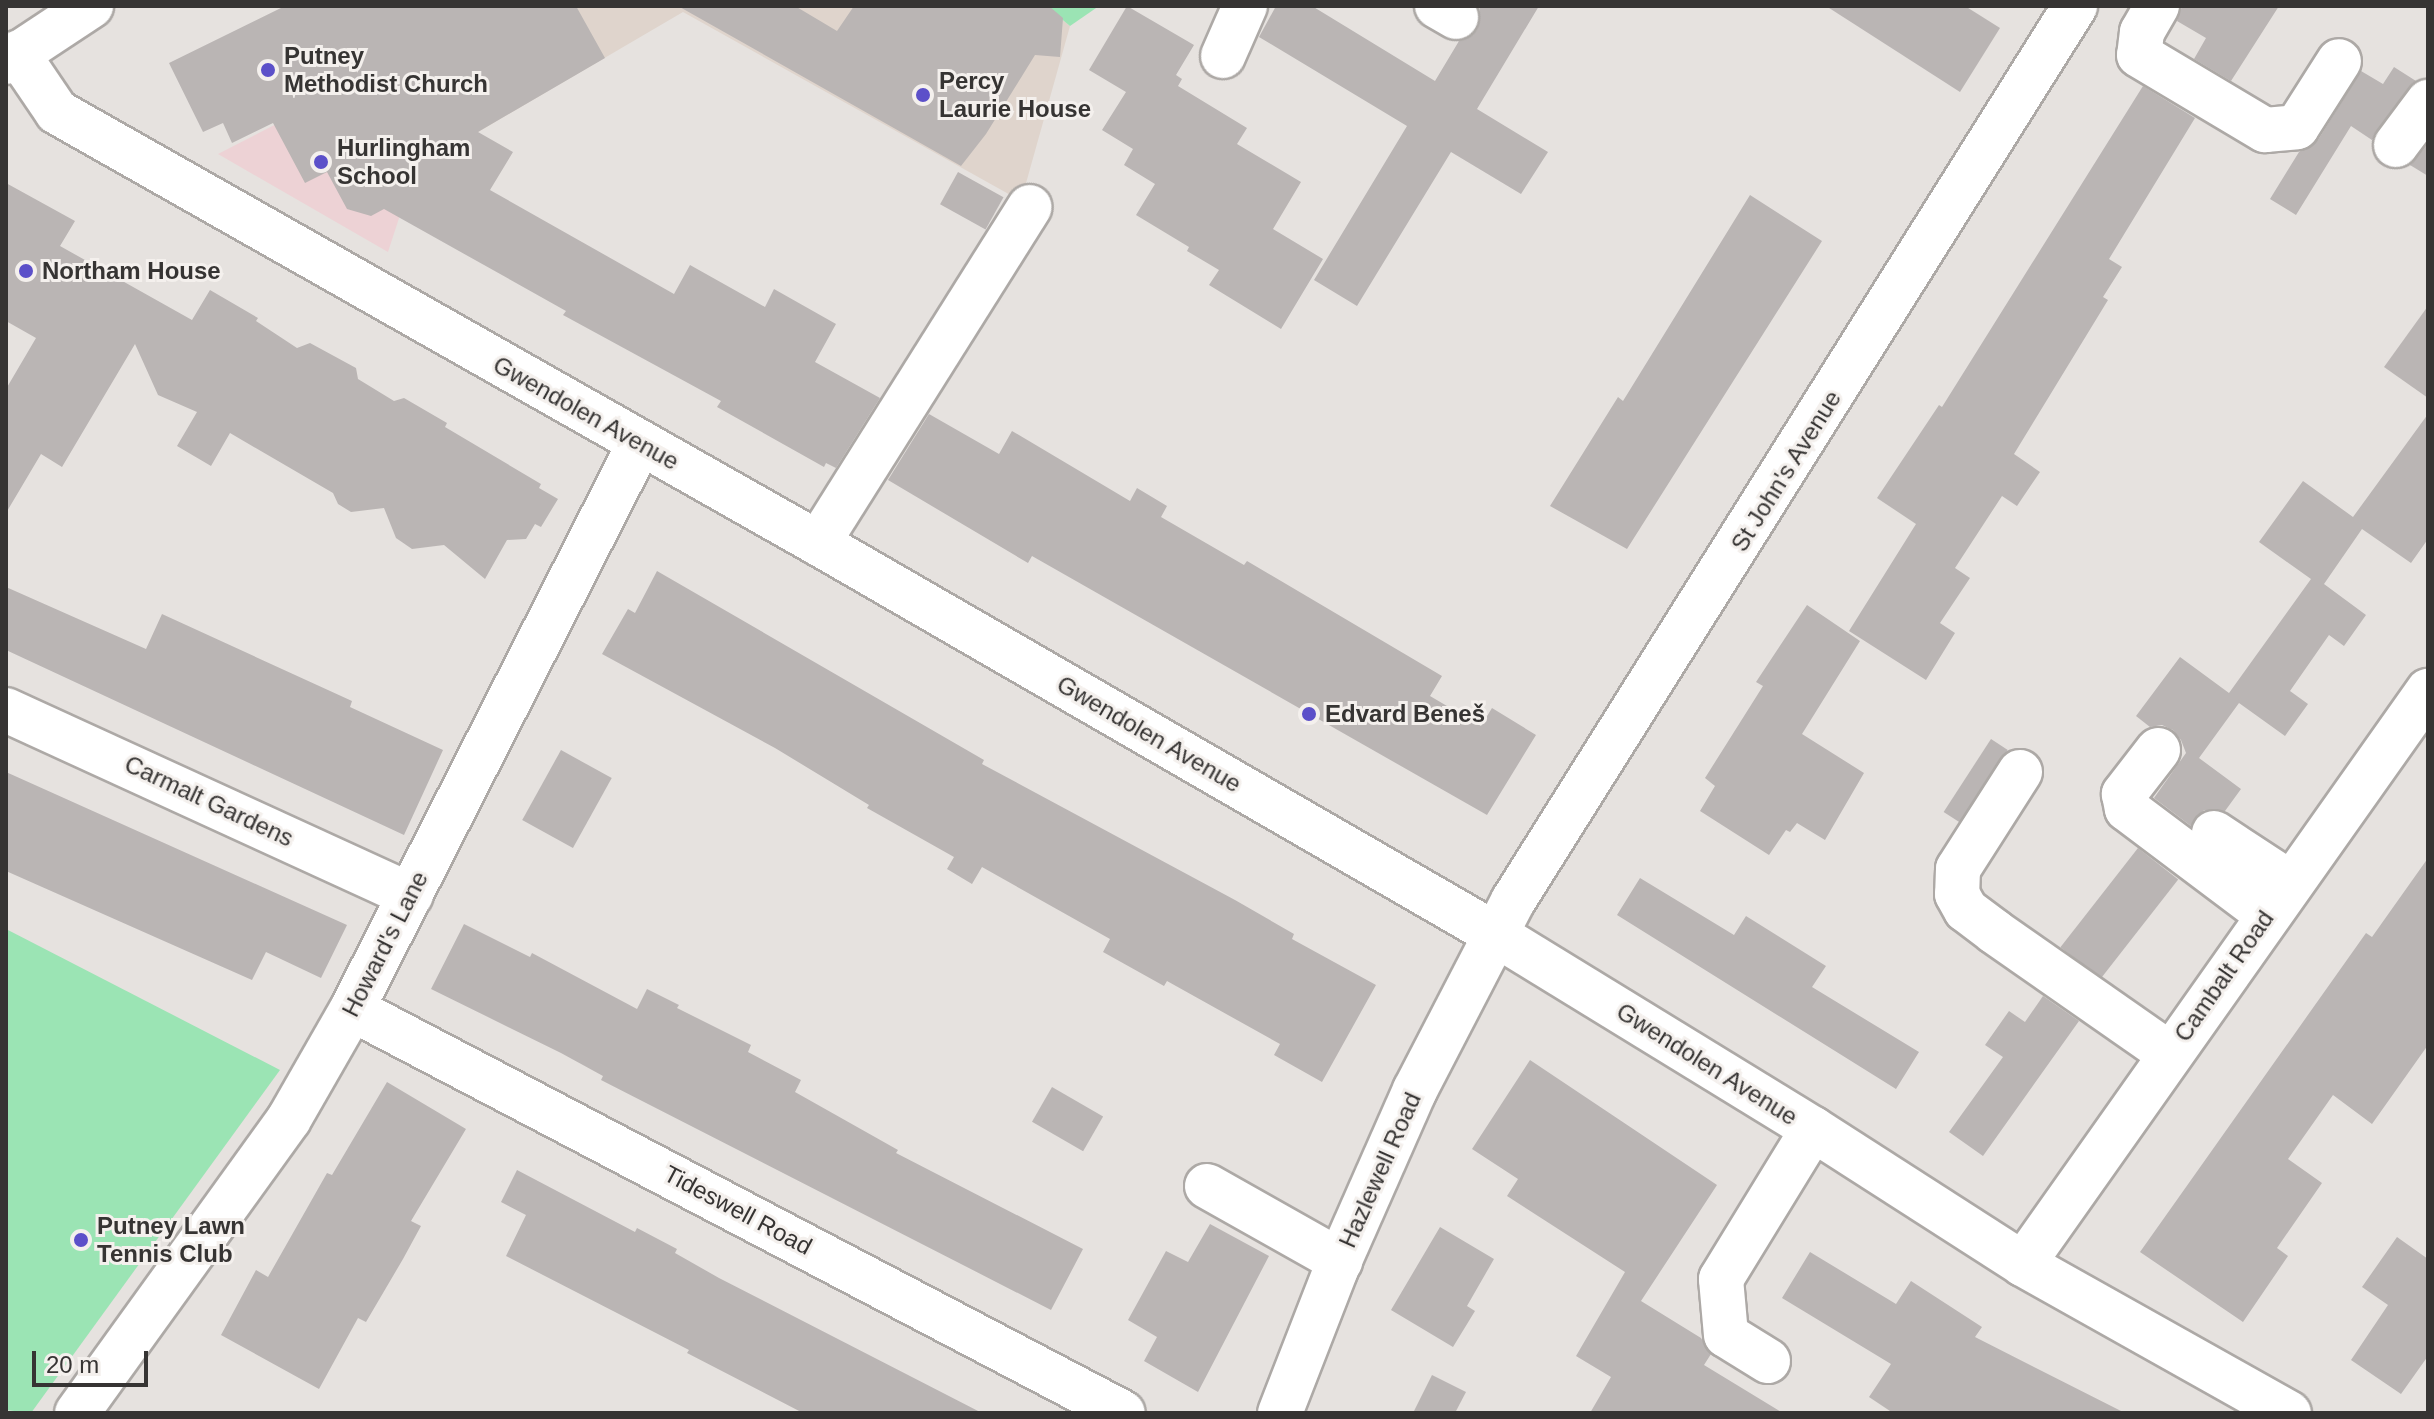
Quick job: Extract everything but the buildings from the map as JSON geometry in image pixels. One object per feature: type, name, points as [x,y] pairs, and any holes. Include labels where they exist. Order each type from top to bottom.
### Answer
[{"type":"main road","points":[[12,58],[91,6]]},
{"type":"main road","points":[[1223,56],[1245,6]]},
{"type":"main road","name":"St John's Avenue","points":[[1495,934],[2075,6]]},
{"type":"main road","points":[[2157,6],[2142,32],[2139,55],[2265,130],[2297,127],[2339,61]]},
{"type":"main road","name":"Gwendolen Avenue","points":[[12,58],[57,112],[818,543],[1495,934],[1813,1129],[2023,1264],[2289,1413]]},
{"type":"main road","points":[[2396,145],[2428,102]]},
{"type":"main road","points":[[818,543],[1030,207]]},
{"type":"main road","name":"Howard's Lane","points":[[90,1409],[183,1263],[289,1119],[352,1009],[640,443]]},
{"type":"main road","name":"Cambalt Road","points":[[2023,1264],[2428,691]]},
{"type":"main road","name":"Carmalt Gardens","points":[[6,710],[411,895]]},
{"type":"main road","points":[[2158,750],[2124,794],[2127,809],[2279,898]]},
{"type":"main road","points":[[2020,772],[1958,869],[1957,894],[1966,910],[1995,932],[2170,1054]]},
{"type":"main road","points":[[2214,833],[2279,898]]},
{"type":"main road","name":"Hazlewell Road","points":[[1280,1413],[1340,1261],[1415,1090],[1495,934]]},
{"type":"main road","name":"Tideswell Road","points":[[352,1009],[1123,1413]]},
{"type":"main road","points":[[1768,1361],[1726,1335],[1721,1279],[1813,1129]]},
{"type":"main road","points":[[1207,1186],[1340,1261]]},
{"type":"shaded area","points":[[332,6],[1046,6],[1070,26],[1021,201],[683,12],[415,169]]},
{"type":"shaded area","name":"Hurlingham School","points":[[368,77],[415,169],[388,252],[218,154]]},
{"type":"green space","points":[[1046,6],[1099,6],[1070,26]]},
{"type":"green space","name":"Putney Lawn Tennis Club","points":[[6,929],[280,1070],[31,1413],[6,1410]]},
{"type":"place","name":"Putney Methodist Church","points":[[268,70]]},
{"type":"place","name":"Percy Laurie House","points":[[923,95]]},
{"type":"place","name":"Hurlingham School","points":[[321,162]]},
{"type":"place","name":"Northam House","points":[[26,271]]},
{"type":"place","name":"Edvard Beneš","points":[[1309,714]]},
{"type":"place","name":"Putney Lawn Tennis Club","points":[[81,1240]]}]
